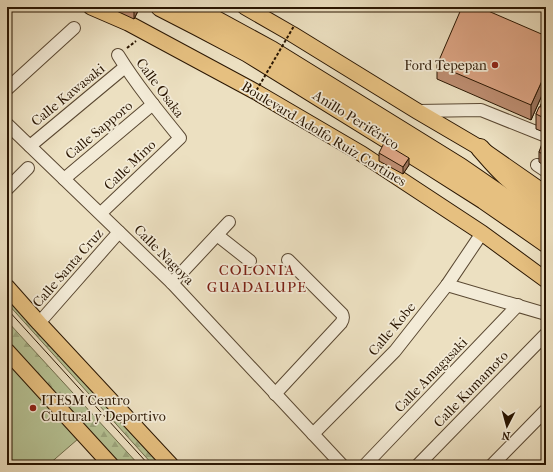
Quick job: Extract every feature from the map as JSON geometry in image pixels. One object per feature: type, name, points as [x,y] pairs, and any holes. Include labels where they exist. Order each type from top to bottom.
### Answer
[{"type":"highway","name":"Anillo Periférico","points":[[160,7],[255,57],[484,200],[546,243]]},
{"type":"highway","name":"Anillo Periférico","points":[[192,7],[271,50],[460,167],[546,226]]},
{"type":"highway","points":[[480,148],[505,175],[546,211]]},
{"type":"main road","name":"Boulevard Adolfo Ruiz Cortines","points":[[91,7],[146,33],[256,92],[362,154],[482,233],[546,280]]},
{"type":"main road","points":[[245,7],[480,148],[546,194]]},
{"type":"main road","points":[[7,287],[39,324],[171,465]]},
{"type":"main road","points":[[7,351],[111,465]]},
{"type":"street","points":[[7,89],[74,28]]},
{"type":"street","name":"Calle Osaka","points":[[118,55],[125,67],[180,138]]},
{"type":"street","name":"Calle Kawasaki","points":[[30,146],[125,67]]},
{"type":"street","name":"Calle Sapporo","points":[[64,179],[153,104]]},
{"type":"street","points":[[417,111],[481,110],[534,124],[546,136]]},
{"type":"street","name":"Calle Nagoya","points":[[7,124],[172,283],[342,465]]},
{"type":"street","name":"Calle Mino","points":[[101,213],[180,138]]},
{"type":"street","points":[[7,189],[28,168]]},
{"type":"street","points":[[172,283],[229,222]]},
{"type":"street","name":"Calle Santa Cruz","points":[[39,324],[119,232]]},
{"type":"street","name":"Calle Kobe","points":[[314,434],[395,351],[447,285],[482,233]]},
{"type":"street","points":[[217,234],[250,261]]},
{"type":"street","points":[[275,394],[343,320],[342,314],[288,260]]},
{"type":"street","points":[[447,285],[546,314]]},
{"type":"street","name":"Calle Amagasaki","points":[[365,465],[518,305]]},
{"type":"street","name":"Calle Kumamoto","points":[[418,465],[546,334]]},
{"type":"street","points":[[492,465],[546,410]]},
{"type":"path","points":[[257,101],[252,98],[294,26]]},
{"type":"path","points":[[118,55],[146,33]]},
{"type":"green space","points":[[7,297],[161,465],[153,465],[7,303]]},
{"type":"green space","points":[[7,321],[139,465],[118,465],[7,344]]},
{"type":"green space","name":"ITESM Centro Cultural y Deportivo","points":[[7,360],[78,439],[48,465],[7,465]]},
{"type":"building","points":[[124,7],[136,7],[134,12]]},
{"type":"building","name":"Ford Tepepan","points":[[462,7],[479,7],[546,36],[546,72],[531,105],[437,65]]},
{"type":"building","points":[[546,92],[546,106],[540,107]]},
{"type":"building","points":[[546,106],[546,119],[536,114],[539,107]]},
{"type":"building","points":[[544,138],[546,139],[546,156],[539,152]]},
{"type":"building","points":[[384,143],[409,158],[403,167],[379,153]]},
{"type":"tram line","points":[[7,309],[149,465]]},
{"type":"place","name":"Ford Tepepan","points":[[495,65]]},
{"type":"place","name":"ITESM Centro Cultural y Deportivo","points":[[33,408]]},
{"type":"district","name":"COLONIA GUADALUPE","points":[[257,278]]}]
